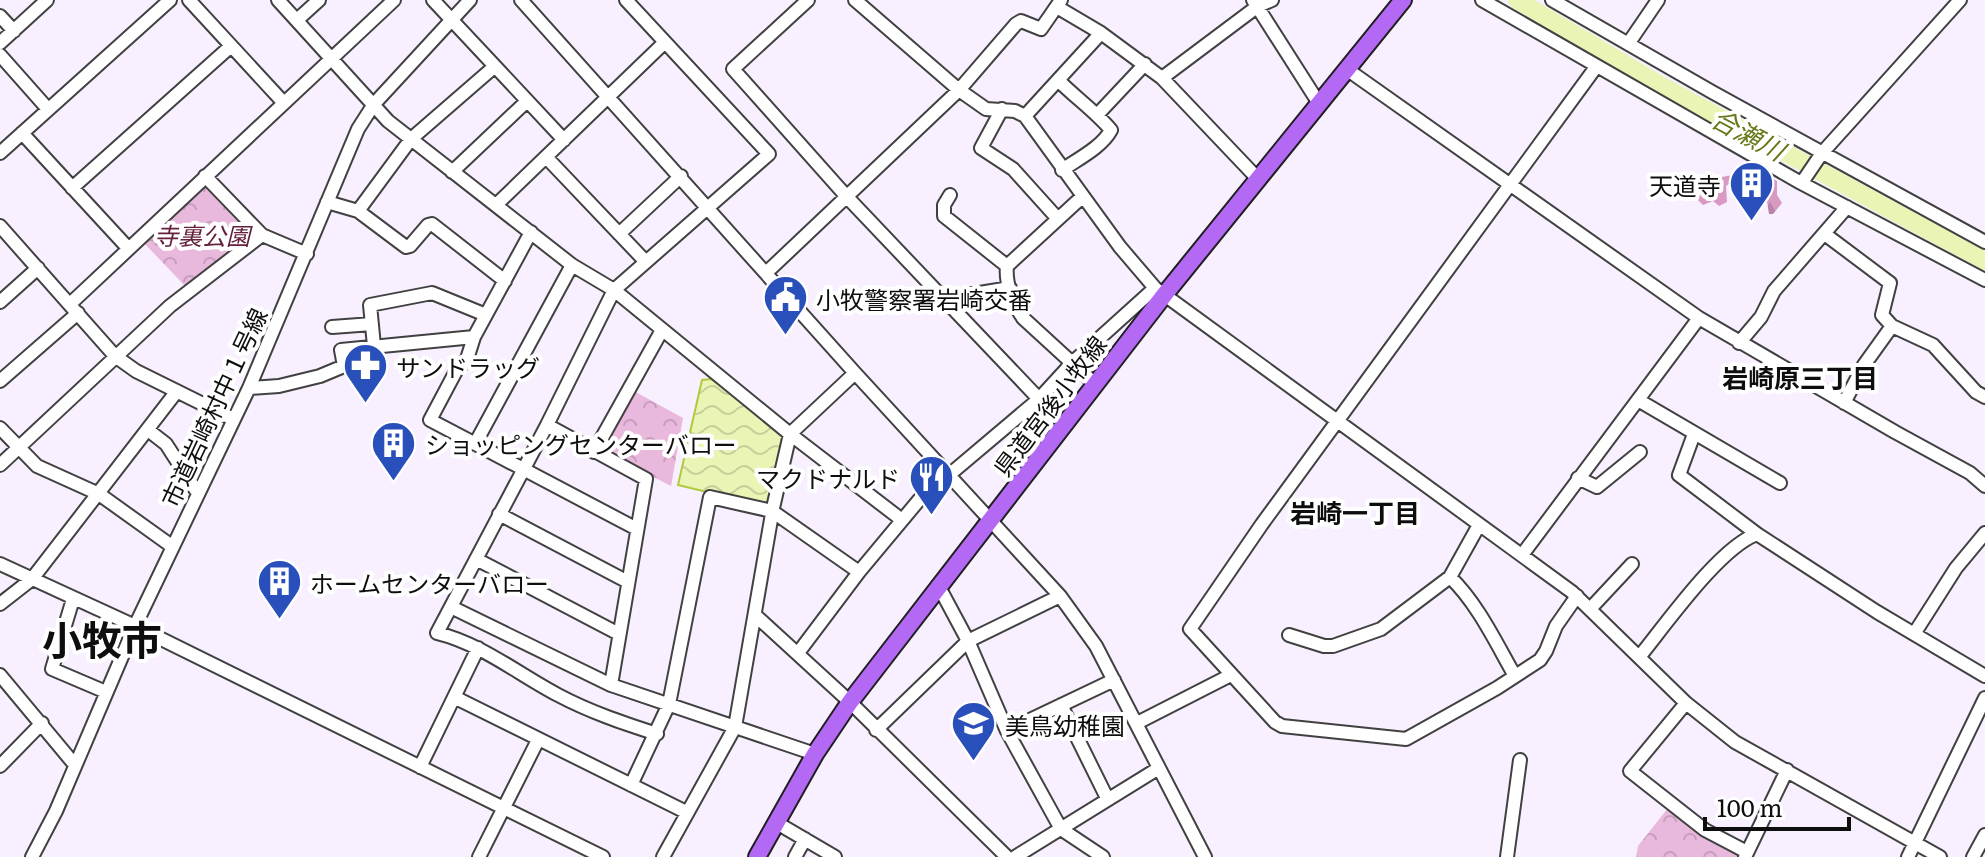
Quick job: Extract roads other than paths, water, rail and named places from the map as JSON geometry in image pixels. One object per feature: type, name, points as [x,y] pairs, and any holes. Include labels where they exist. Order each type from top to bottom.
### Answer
[{"type":"main road","name":"県道宮後小牧線","points":[[757,857],[815,754],[938,585],[1095,384],[1160,291],[1259,180],[1403,0]]},
{"type":"street","points":[[0,43],[47,0]]},
{"type":"street","points":[[0,153],[170,0]]},
{"type":"street","points":[[189,0],[283,102]]},
{"type":"street","points":[[278,0],[388,121],[572,265],[614,290],[790,434],[902,520]]},
{"type":"street","points":[[297,20],[319,0]]},
{"type":"street","points":[[0,381],[74,308],[128,248],[394,0]]},
{"type":"street","points":[[433,0],[564,140]]},
{"type":"street","name":"市道岩崎村中１号線","points":[[32,857],[56,811],[135,626],[197,492],[249,388],[358,129],[374,104],[470,0]]},
{"type":"street","points":[[521,0],[855,373],[1060,596],[1096,646],[1205,857]]},
{"type":"street","points":[[626,0],[769,154],[614,290],[437,633],[464,640],[558,695],[617,721],[657,734]]},
{"type":"street","points":[[808,0],[733,69],[847,197],[1039,399]]},
{"type":"street","points":[[855,0],[959,90],[986,109],[1015,111],[1025,116],[1142,276],[1160,291],[1577,596],[1686,703],[1735,742],[1940,857]]},
{"type":"street","points":[[1162,78],[1256,3],[1272,0]]},
{"type":"street","points":[[1482,0],[1847,207],[1985,280]]},
{"type":"street","points":[[1552,0],[1985,242]]},
{"type":"street","points":[[1628,44],[1658,0]]},
{"type":"street","points":[[1805,178],[1822,153],[1960,0]]},
{"type":"street","points":[[766,273],[959,90],[1016,24],[1021,21],[1041,29],[1059,3],[1162,78],[1259,180]]},
{"type":"street","points":[[1256,3],[1320,105]]},
{"type":"street","points":[[0,16],[14,31]]},
{"type":"street","points":[[1025,116],[1101,33]]},
{"type":"street","points":[[496,205],[664,43]]},
{"type":"street","points":[[72,188],[231,46]]},
{"type":"street","points":[[0,55],[47,108]]},
{"type":"street","points":[[1098,114],[1145,64]]},
{"type":"street","points":[[358,211],[411,139],[494,67]]},
{"type":"street","points":[[1577,596],[1556,626],[1540,660],[1413,736],[1398,739],[1282,726],[1190,629],[1596,67]]},
{"type":"street","points":[[1348,70],[1699,318],[1970,473],[1985,486]]},
{"type":"street","points":[[1059,81],[1082,105],[1098,114],[1111,130],[1062,170]]},
{"type":"street","points":[[452,172],[527,101]]},
{"type":"street","points":[[1002,109],[981,148],[1013,169],[1058,219]]},
{"type":"street","points":[[22,133],[128,248]]},
{"type":"street","points":[[546,157],[646,262]]},
{"type":"street","points":[[205,176],[262,235],[307,254]]},
{"type":"street","points":[[619,234],[681,176]]},
{"type":"street","points":[[950,195],[944,205],[944,216],[1007,266]]},
{"type":"street","points":[[1082,197],[1007,266],[1006,273],[1016,308],[1023,318],[1095,384]]},
{"type":"street","points":[[327,202],[358,211],[406,247],[432,224],[505,281]]},
{"type":"street","points":[[1739,343],[1761,317],[1774,291],[1826,235],[1847,207]]},
{"type":"street","points":[[0,226],[115,356],[136,371],[233,419]]},
{"type":"street","points":[[531,232],[474,337],[467,359],[456,371],[430,420],[637,529]]},
{"type":"street","points":[[0,465],[170,306],[262,235]]},
{"type":"street","points":[[1826,235],[1890,283],[1882,315],[1892,326],[1933,345],[1954,364],[1976,392],[1985,397]]},
{"type":"street","points":[[475,444],[572,265]]},
{"type":"street","points":[[0,302],[38,268]]},
{"type":"street","points":[[943,299],[1010,288]]},
{"type":"street","points":[[798,653],[902,520],[947,473],[1039,399],[1072,363],[1160,291]]},
{"type":"street","points":[[374,346],[370,305],[432,293],[486,315]]},
{"type":"street","points":[[1522,555],[1699,318]]},
{"type":"street","points":[[332,327],[372,324]]},
{"type":"street","points":[[1844,403],[1864,365],[1892,326]]},
{"type":"street","points":[[594,452],[662,330]]},
{"type":"street","points":[[249,388],[279,386],[320,376],[344,366],[341,350],[474,337]]},
{"type":"street","points":[[663,857],[735,727],[772,511],[790,434],[855,373]]},
{"type":"street","points":[[0,604],[32,579],[177,391]]},
{"type":"street","points":[[1638,400],[1780,483]]},
{"type":"street","points":[[547,425],[646,479],[611,685]]},
{"type":"street","points":[[0,428],[37,466],[99,494],[173,547]]},
{"type":"street","points":[[148,430],[166,444],[197,492]]},
{"type":"street","points":[[1694,434],[1679,475],[1757,534],[1985,676]]},
{"type":"street","points":[[1578,478],[1597,487],[1640,452]]},
{"type":"street","points":[[631,785],[669,704],[710,497],[772,511],[859,572]]},
{"type":"street","points":[[499,514],[628,582]]},
{"type":"street","points":[[1289,635],[1324,646],[1339,645],[1381,629],[1450,577],[1479,525]]},
{"type":"street","points":[[1914,634],[1956,568],[1985,533]]},
{"type":"street","points":[[1640,656],[1707,575],[1745,538],[1757,534]]},
{"type":"street","points":[[476,559],[619,634]]},
{"type":"street","points":[[0,564],[135,626],[603,857]]},
{"type":"street","points":[[1590,609],[1632,564]]},
{"type":"street","points":[[1450,577],[1462,588],[1515,676]]},
{"type":"street","points":[[938,585],[968,641],[1007,731],[1061,829],[1103,857]]},
{"type":"street","points":[[876,730],[968,641],[1060,596]]},
{"type":"street","points":[[73,599],[52,669],[106,692]]},
{"type":"street","points":[[451,607],[611,685],[815,754]]},
{"type":"street","points":[[755,615],[850,702],[1007,857]]},
{"type":"street","points":[[420,767],[478,648]]},
{"type":"street","points":[[0,675],[5,688],[42,723],[75,765]]},
{"type":"street","points":[[1137,723],[1231,675]]},
{"type":"street","points":[[1007,731],[1114,680]]},
{"type":"street","points":[[454,697],[686,812]]},
{"type":"street","points":[[1908,857],[1985,698]]},
{"type":"street","points":[[1686,703],[1630,771],[1705,830],[1746,854],[1787,770]]},
{"type":"street","points":[[1061,705],[1107,798]]},
{"type":"street","points":[[0,766],[42,723]]},
{"type":"street","points":[[1971,724],[1985,730]]},
{"type":"street","points":[[479,857],[538,740]]},
{"type":"street","points":[[1507,857],[1520,760]]},
{"type":"street","points":[[1015,857],[1159,768]]},
{"type":"street","points":[[777,823],[835,857]]},
{"type":"street","points":[[1973,857],[1985,835]]},
{"type":"street","points":[[795,857],[805,839]]},
{"type":"water","points":[[711,379],[790,434],[773,508],[678,485],[702,380]]},
{"type":"waterway","name":"合瀬川","points":[[1517,0],[1662,86],[1985,261]]},
{"type":"place","name":"天道寺","points":[[1752,223]]},
{"type":"place","name":"小牧警察署岩崎交番","points":[[785,337]]},
{"type":"place","name":"サンドラッグ","points":[[365,405]]},
{"type":"place","name":"ショッピングセンターバロー","points":[[394,482]]},
{"type":"place","name":"マクドナルド","points":[[931,516]]},
{"type":"place","name":"ホームセンターバロー","points":[[279,621]]},
{"type":"place","name":"美鳥幼稚園","points":[[974,763]]},
{"type":"district","name":"岩崎原三丁目","points":[[1800,376]]},
{"type":"district","name":"岩崎一丁目","points":[[1355,511]]},
{"type":"district","name":"小牧市","points":[[102,637]]},
{"type":"park label","name":"寺裏公園","points":[[202,234]]}]
